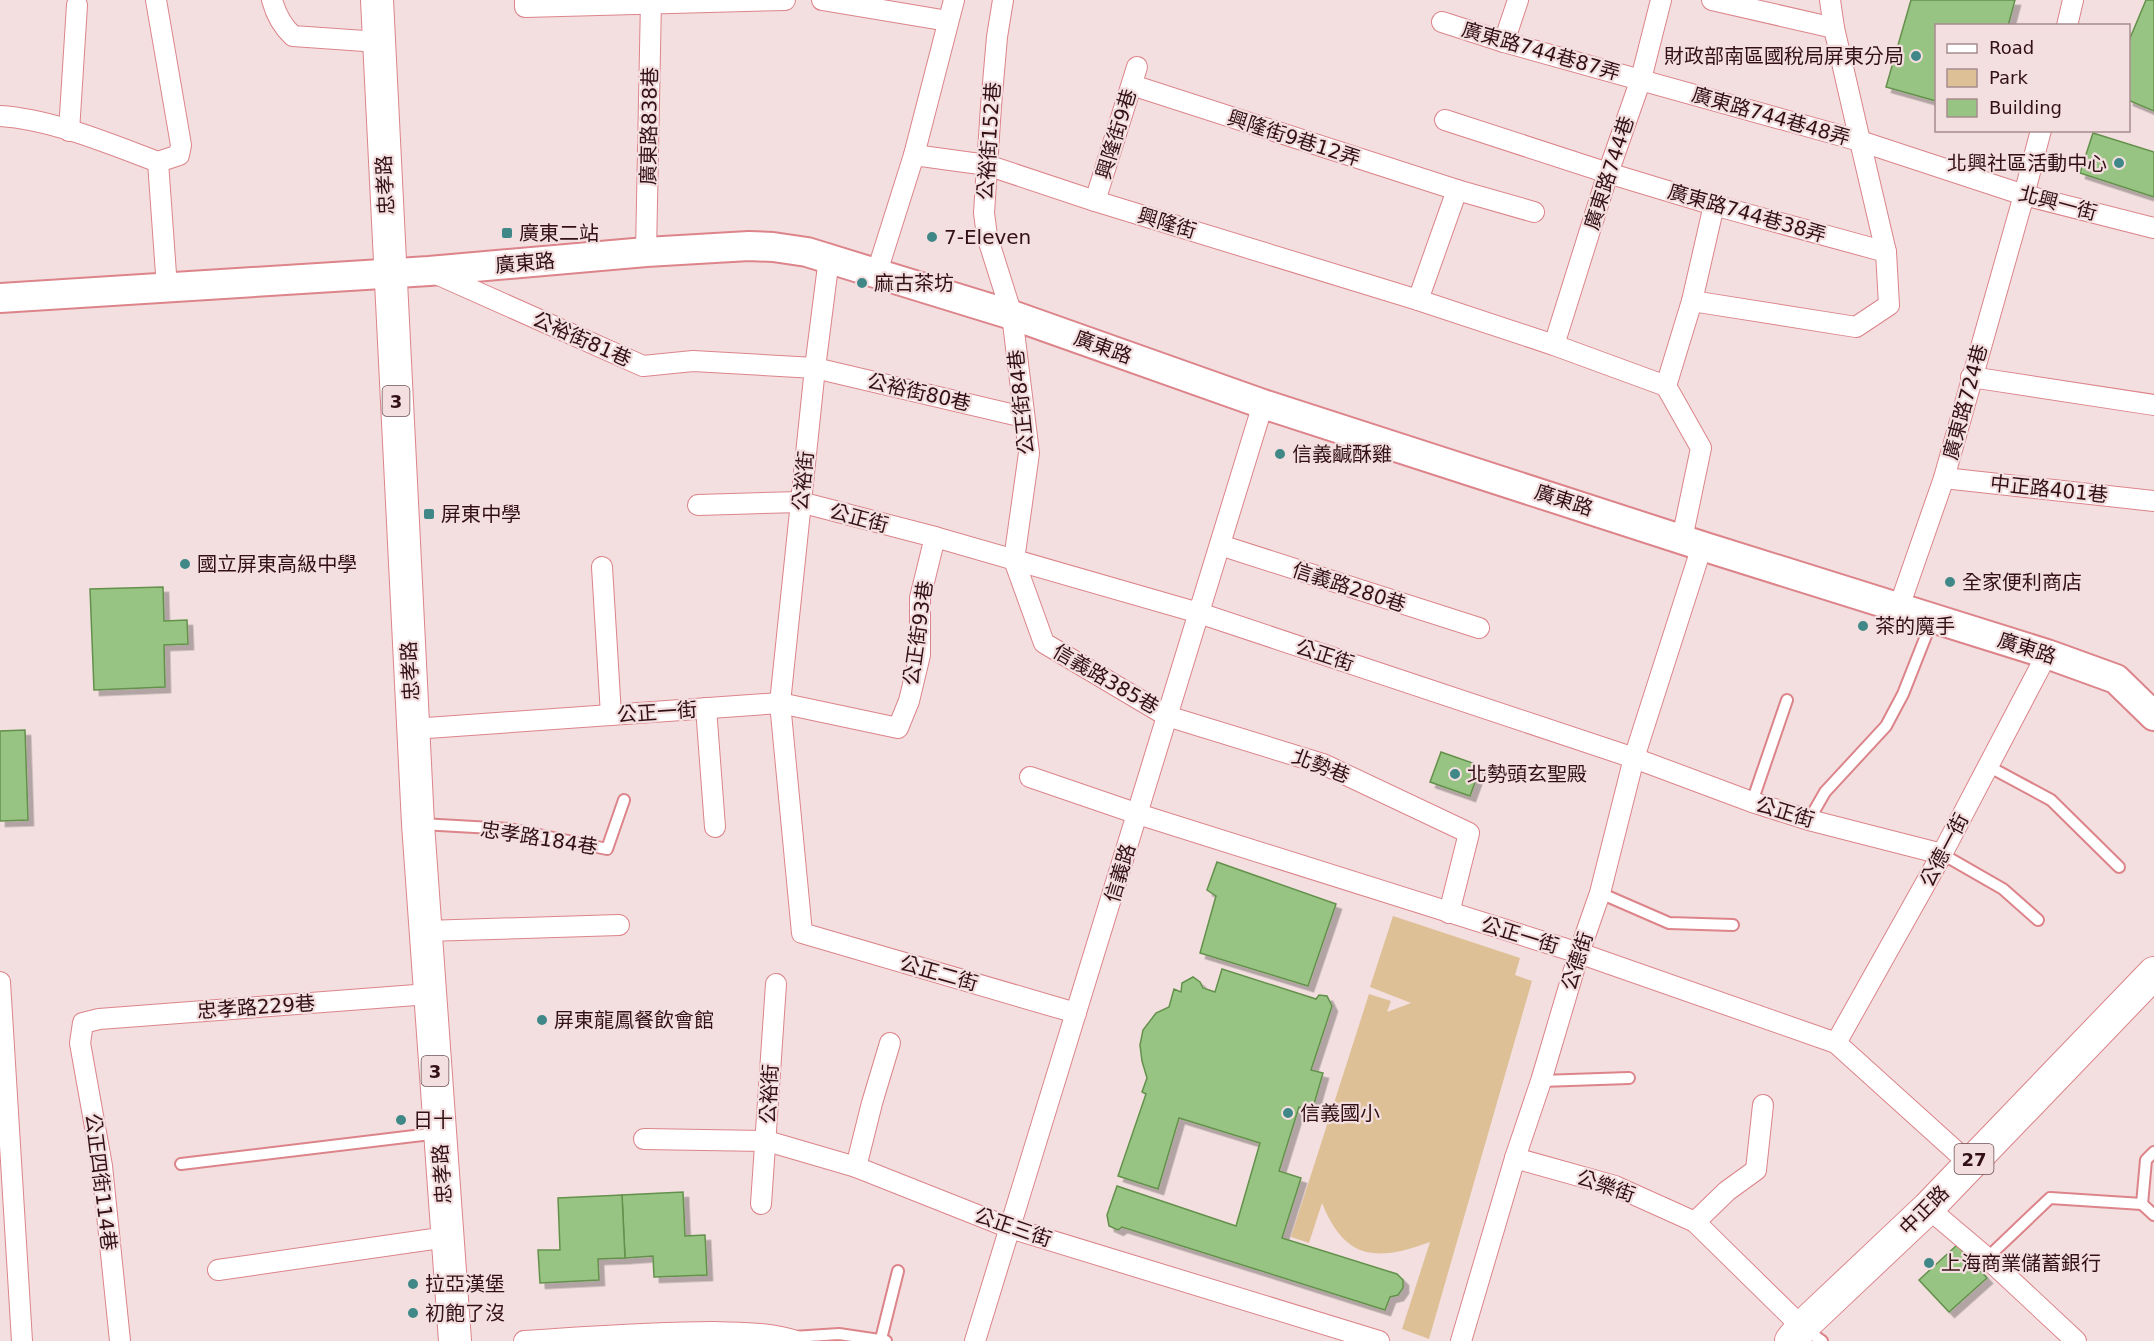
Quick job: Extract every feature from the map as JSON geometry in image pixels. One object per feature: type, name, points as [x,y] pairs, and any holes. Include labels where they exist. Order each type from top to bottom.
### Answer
[{"type":"main road","name":"忠孝路","points":[[377,0],[418,824],[455,1341]]},
{"type":"main road","name":"中正路","points":[[1805,1336],[2154,973]]},
{"type":"street","points":[[0,116],[33,121],[69,131],[158,162],[179,155],[182,145],[156,0]]},
{"type":"street","points":[[272,0],[284,27],[293,36],[379,42]]},
{"type":"street","points":[[525,0],[525,7],[785,0]]},
{"type":"street","points":[[822,0],[948,21]]},
{"type":"street","points":[[877,272],[914,154],[954,0]]},
{"type":"street","name":"公裕街152巷","points":[[1003,0],[997,37],[984,213],[987,236],[1012,315]]},
{"type":"street","points":[[1504,42],[1518,0]]},
{"type":"street","name":"廣東路744巷","points":[[1554,345],[1608,173],[1641,78],[1661,0]]},
{"type":"street","points":[[1712,0],[1834,28]]},
{"type":"street","points":[[1830,0],[1834,28],[1860,141]]},
{"type":"street","points":[[2067,24],[2073,0]]},
{"type":"street","name":"廣東路838巷","points":[[646,252],[651,2]]},
{"type":"street","points":[[69,131],[77,5]]},
{"type":"street","name":"廣東路744巷87弄","points":[[1442,22],[1504,42],[1641,78]]},
{"type":"street","name":"興隆街9巷12弄","points":[[1134,76],[1457,190],[1534,212]]},
{"type":"street","name":"興隆街9巷","points":[[1095,201],[1134,76]]},
{"type":"street","name":"廣東路744巷48弄","points":[[1641,78],[1860,141],[1886,252],[1889,305],[1856,327],[1692,301]]},
{"type":"street","name":"廣東路744巷38弄","points":[[1445,120],[1714,205],[1886,252]]},
{"type":"street","name":"廣東路724巷","points":[[1899,607],[1944,478],[2040,132]]},
{"type":"street","name":"北興一街","points":[[1860,141],[2024,195],[2154,228]]},
{"type":"street","name":"興隆街","points":[[914,154],[987,165],[1095,201],[1418,300]]},
{"type":"street","points":[[158,162],[166,288]]},
{"type":"street","points":[[1457,190],[1418,300],[1554,345],[1666,387],[1701,448],[1692,542]]},
{"type":"street","points":[[1666,387],[1692,301],[1714,205]]},
{"type":"street","name":"廣東路","points":[[0,298],[389,274],[646,252],[773,247],[829,258],[1012,315],[1263,404],[2047,654],[2116,679],[2154,716]]},
{"type":"street","name":"公裕街","points":[[802,933],[780,703],[815,368],[829,258]]},
{"type":"street","name":"公裕街81巷","points":[[429,271],[643,366],[693,361],[815,368]]},
{"type":"street","name":"公正街84巷","points":[[1012,315],[1029,453],[1014,560]]},
{"type":"street","name":"公裕街80巷","points":[[815,368],[1023,417]]},
{"type":"street","points":[[1971,377],[2154,405]]},
{"type":"street","name":"信義路","points":[[975,1341],[1263,404]]},
{"type":"street","name":"中正路401巷","points":[[1944,478],[2154,501]]},
{"type":"street","name":"公正街","points":[[698,504],[801,502],[935,537],[1199,613],[1634,758],[1752,802],[1809,820],[1942,854]]},
{"type":"street","name":"公正街93巷","points":[[898,728],[909,701],[920,655],[920,598],[935,537]]},
{"type":"street","name":"公德街","points":[[1461,1341],[1515,1158],[1600,893],[1692,542]]},
{"type":"street","name":"信義路280巷","points":[[1220,545],[1479,628]]},
{"type":"street","name":"信義路385巷","points":[[1014,560],[1044,643],[1167,716]]},
{"type":"street","points":[[602,567],[611,715]]},
{"type":"street","name":"公德一街","points":[[1836,1043],[1942,854],[2047,654]]},
{"type":"street","name":"公正一街","points":[[413,729],[780,703],[898,728]]},
{"type":"street","points":[[706,708],[715,827]]},
{"type":"street","name":"北勢巷","points":[[1167,716],[1323,764],[1469,833],[1449,913]]},
{"type":"street","name":"公正一街","points":[[1030,777],[1138,814],[1579,953],[1836,1043],[1970,1164]]},
{"type":"street","points":[[425,931],[619,925]]},
{"type":"street","name":"公正二街","points":[[802,933],[1076,1013]]},
{"type":"street","points":[[0,982],[6,1174],[22,1341]]},
{"type":"street","name":"公裕街","points":[[761,1204],[776,984]]},
{"type":"street","name":"忠孝路229巷","points":[[83,1023],[99,1018],[429,994]]},
{"type":"street","name":"公正四街114巷","points":[[83,1023],[80,1043],[102,1166],[120,1341]]},
{"type":"street","points":[[856,1167],[890,1043]]},
{"type":"street","points":[[1695,1222],[1727,1191],[1756,1170],[1763,1105]]},
{"type":"street","name":"公正三街","points":[[644,1139],[766,1141],[856,1167],[1010,1228],[1379,1341]]},
{"type":"street","name":"公樂街","points":[[1515,1158],[1615,1186],[1695,1222],[1805,1336]]},
{"type":"street","points":[[1928,1208],[1987,1258],[2076,1341]]},
{"type":"street","points":[[218,1270],[447,1237]]},
{"type":"street","points":[[524,1341],[624,1338],[671,1332],[747,1333],[790,1340]]},
{"type":"lane","points":[[1809,820],[1825,792],[1886,726],[1903,693],[1933,618]]},
{"type":"lane","points":[[1752,802],[1787,700]]},
{"type":"lane","points":[[1988,766],[2051,801],[2119,867]]},
{"type":"lane","name":"忠孝路184巷","points":[[418,824],[510,829],[607,849],[624,800]]},
{"type":"lane","points":[[1942,854],[2003,889],[2038,920]]},
{"type":"lane","points":[[1600,893],[1669,923],[1733,926]]},
{"type":"lane","points":[[1541,1081],[1629,1078]]},
{"type":"lane","points":[[181,1164],[439,1133]]},
{"type":"lane","points":[[2142,1204],[2146,1160],[2154,1152]]},
{"type":"lane","points":[[1987,1258],[2050,1198],[2142,1204],[2154,1215]]},
{"type":"lane","points":[[790,1340],[839,1334],[884,1340],[898,1271]]},
{"type":"green space","points":[[1393,916],[1520,958],[1515,975],[1532,981],[1429,1339],[1402,1329],[1430,1242],[1394,1252],[1364,1251],[1352,1246],[1341,1236],[1322,1203],[1309,1243],[1291,1237],[1369,994],[1391,1001],[1387,1012],[1411,1003],[1370,987]]},
{"type":"building","name":"財政部南區國稅局屏東分局","points":[[1911,0],[2015,0],[2009,24],[1935,24],[1935,101],[1886,87]]},
{"type":"building","points":[[2146,0],[2154,0],[2154,111],[2130,101],[2130,38]]},
{"type":"building","name":"北興社區活動中心","points":[[2093,133],[2154,152],[2154,197],[2080,173]]},
{"type":"building","points":[[163,587],[164,621],[187,620],[188,644],[164,645],[165,687],[94,690],[90,589]]},
{"type":"building","points":[[25,730],[28,820],[0,821],[0,731]]},
{"type":"building","name":"北勢頭玄聖殿","points":[[1441,752],[1481,766],[1470,796],[1430,782]]},
{"type":"building","points":[[1217,862],[1336,904],[1308,986],[1200,953],[1216,896],[1207,890]]},
{"type":"building","points":[[1222,969],[1316,999],[1319,995],[1327,996],[1332,1006],[1311,1070],[1323,1073],[1312,1111],[1299,1107],[1279,1171],[1301,1178],[1282,1238],[1397,1274],[1403,1280],[1403,1288],[1398,1295],[1390,1297],[1385,1310],[1122,1227],[1118,1230],[1109,1226],[1107,1215],[1117,1186],[1236,1226],[1260,1143],[1179,1118],[1158,1189],[1118,1176],[1146,1094],[1142,1092],[1147,1078],[1140,1045],[1143,1030],[1156,1013],[1169,1007],[1174,989],[1181,992],[1182,983],[1193,977],[1200,982],[1203,988],[1215,992]]},
{"type":"building","points":[[683,1192],[685,1236],[705,1235],[707,1275],[654,1277],[653,1256],[625,1258],[622,1195]]},
{"type":"building","points":[[622,1195],[625,1258],[598,1259],[599,1280],[540,1283],[538,1250],[560,1250],[558,1198]]},
{"type":"building","points":[[1957,1245],[1987,1278],[1949,1312],[1919,1280]]},
{"type":"place","name":"財政部南區國稅局屏東分局","points":[[1916,56]]},
{"type":"place","name":"北興社區活動中心","points":[[2119,163]]},
{"type":"place","name":"廣東二站","points":[[507,233]]},
{"type":"place","name":"7-Eleven","points":[[932,237]]},
{"type":"place","name":"麻古茶坊","points":[[862,283]]},
{"type":"place","name":"信義鹹酥雞","points":[[1280,454]]},
{"type":"place","name":"屏東中學","points":[[429,514]]},
{"type":"place","name":"國立屏東高級中學","points":[[185,564]]},
{"type":"place","name":"全家便利商店","points":[[1950,582]]},
{"type":"place","name":"茶的魔手","points":[[1863,626]]},
{"type":"place","name":"北勢頭玄聖殿","points":[[1455,774]]},
{"type":"place","name":"屏東龍鳳餐飲會館","points":[[542,1020]]},
{"type":"place","name":"信義國小","points":[[1288,1113]]},
{"type":"place","name":"日十","points":[[401,1120]]},
{"type":"place","name":"上海商業儲蓄銀行","points":[[1929,1263]]},
{"type":"place","name":"拉亞漢堡","points":[[413,1284]]},
{"type":"place","name":"初飽了沒","points":[[413,1313]]}]
